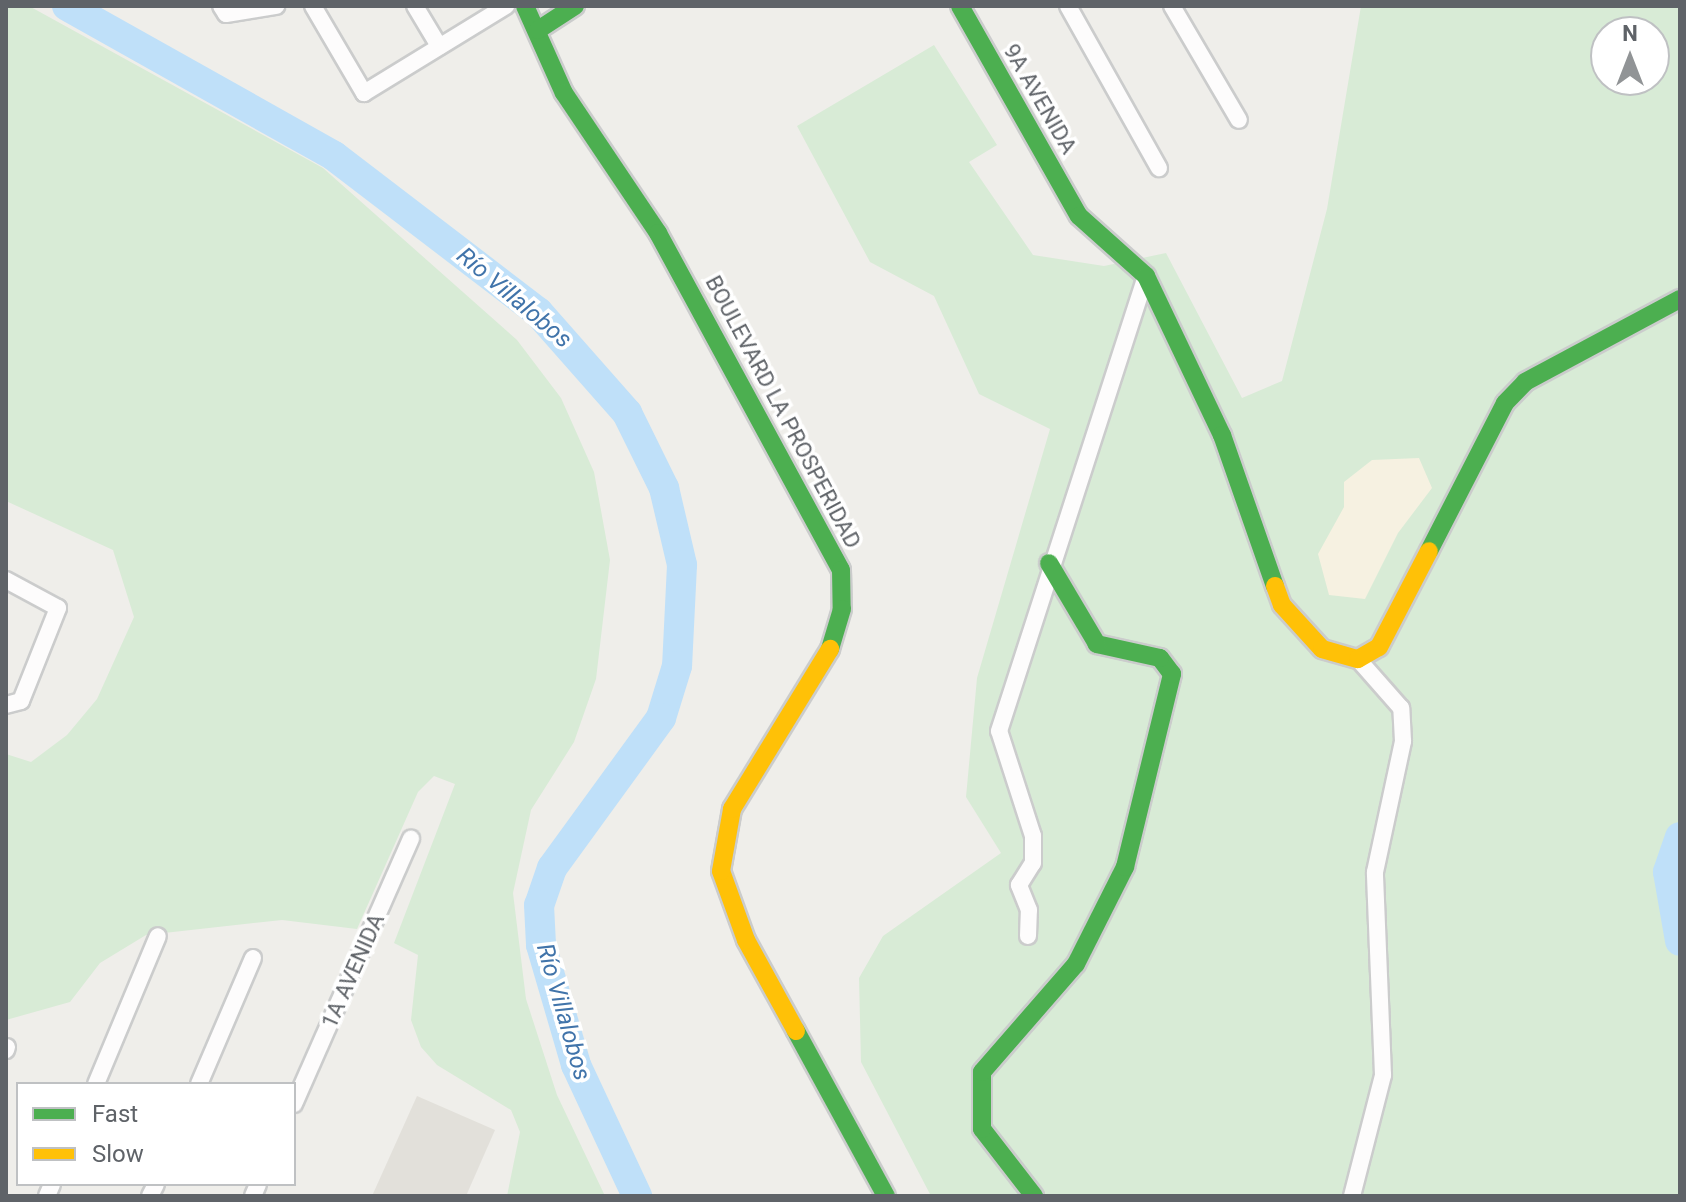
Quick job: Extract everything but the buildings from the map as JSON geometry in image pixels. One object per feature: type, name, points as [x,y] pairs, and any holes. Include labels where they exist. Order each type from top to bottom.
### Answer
[{"type":"street","points":[[221,6],[226,14],[276,6]]},
{"type":"street","points":[[313,6],[358,86],[371,90],[506,6]]},
{"type":"street","points":[[415,6],[439,46]]},
{"type":"street","name":"BOULEVARD LA PROSPERIDAD","points":[[525,6],[564,93],[658,233],[841,570],[842,609],[832,645],[732,809],[721,871],[746,940],[886,1196]]},
{"type":"street","name":"9A AVENIDA","points":[[960,6],[1079,216],[1146,276]]},
{"type":"street","points":[[1068,6],[1159,168]]},
{"type":"street","points":[[1172,6],[1239,120]]},
{"type":"street","points":[[538,30],[570,8]]},
{"type":"street","points":[[1028,936],[1029,910],[1019,885],[1033,863],[1033,836],[999,731],[1049,563],[1146,276]]},
{"type":"street","points":[[1146,276],[1222,435],[1282,605],[1322,649],[1358,659],[1401,708],[1403,741],[1375,872],[1384,989],[1381,1100],[1352,1196]]},
{"type":"street","points":[[1358,659],[1379,647],[1393,625],[1505,403],[1561,360],[1680,299]]},
{"type":"street","points":[[1034,1196],[982,1129],[982,1072],[1076,964],[1125,867],[1172,674],[1160,658],[1097,644],[1049,563]]},
{"type":"street","points":[[6,580],[58,606],[10,706]]},
{"type":"street","name":"1A AVENIDA","points":[[296,1099],[411,839]]},
{"type":"street","points":[[97,1082],[158,936]]},
{"type":"street","points":[[200,1082],[253,958]]},
{"type":"shaded area","points":[[417,1096],[495,1130],[466,1196],[372,1196]]},
{"type":"green space","points":[[6,6],[29,6],[323,168],[517,340],[561,398],[594,472],[610,560],[596,679],[574,742],[531,810],[513,893],[526,999],[557,1095],[605,1196],[507,1196],[520,1132],[511,1110],[437,1065],[421,1047],[411,1020],[418,955],[394,943],[455,784],[434,776],[418,792],[357,929],[282,920],[146,935],[100,963],[70,1002],[6,1020],[6,754],[31,762],[67,735],[97,699],[134,617],[113,550],[6,501]]},
{"type":"green space","points":[[1361,6],[1680,6],[1680,1196],[931,1196],[861,1062],[859,978],[883,936],[1001,853],[966,797],[977,678],[1050,429],[979,394],[934,296],[870,262],[797,126],[934,45],[997,145],[969,162],[1033,255],[1104,266],[1166,253],[1242,398],[1282,381],[1327,209]]},
{"type":"sand","points":[[1419,458],[1432,488],[1398,533],[1365,599],[1329,595],[1318,554],[1344,507],[1344,482],[1372,460]]},
{"type":"waterway","name":"Río Villalobos","points":[[67,6],[334,156],[538,312],[627,413],[664,488],[682,565],[677,666],[661,718],[552,868],[539,905],[541,945],[576,1065],[637,1196]]},
{"type":"waterway","points":[[1680,837],[1668,872],[1680,941]]},
{"type":"traffic: fast","points":[[525,6],[564,93],[658,233],[841,570],[842,609],[830,649]]},
{"type":"traffic: fast","points":[[538,30],[575,6]]},
{"type":"traffic: fast","points":[[960,6],[1079,216],[1146,276],[1222,435],[1275,586]]},
{"type":"traffic: fast","points":[[1429,551],[1505,403],[1525,382],[1680,299]]},
{"type":"traffic: fast","points":[[1034,1196],[982,1129],[982,1072],[1076,964],[1125,867],[1172,674],[1160,658],[1097,644],[1049,563]]},
{"type":"traffic: fast","points":[[796,1031],[886,1196]]},
{"type":"traffic: slow","points":[[1275,586],[1282,605],[1322,649],[1358,659],[1379,647],[1429,551]]},
{"type":"traffic: slow","points":[[796,1031],[746,940],[721,871],[732,809],[830,649]]}]
